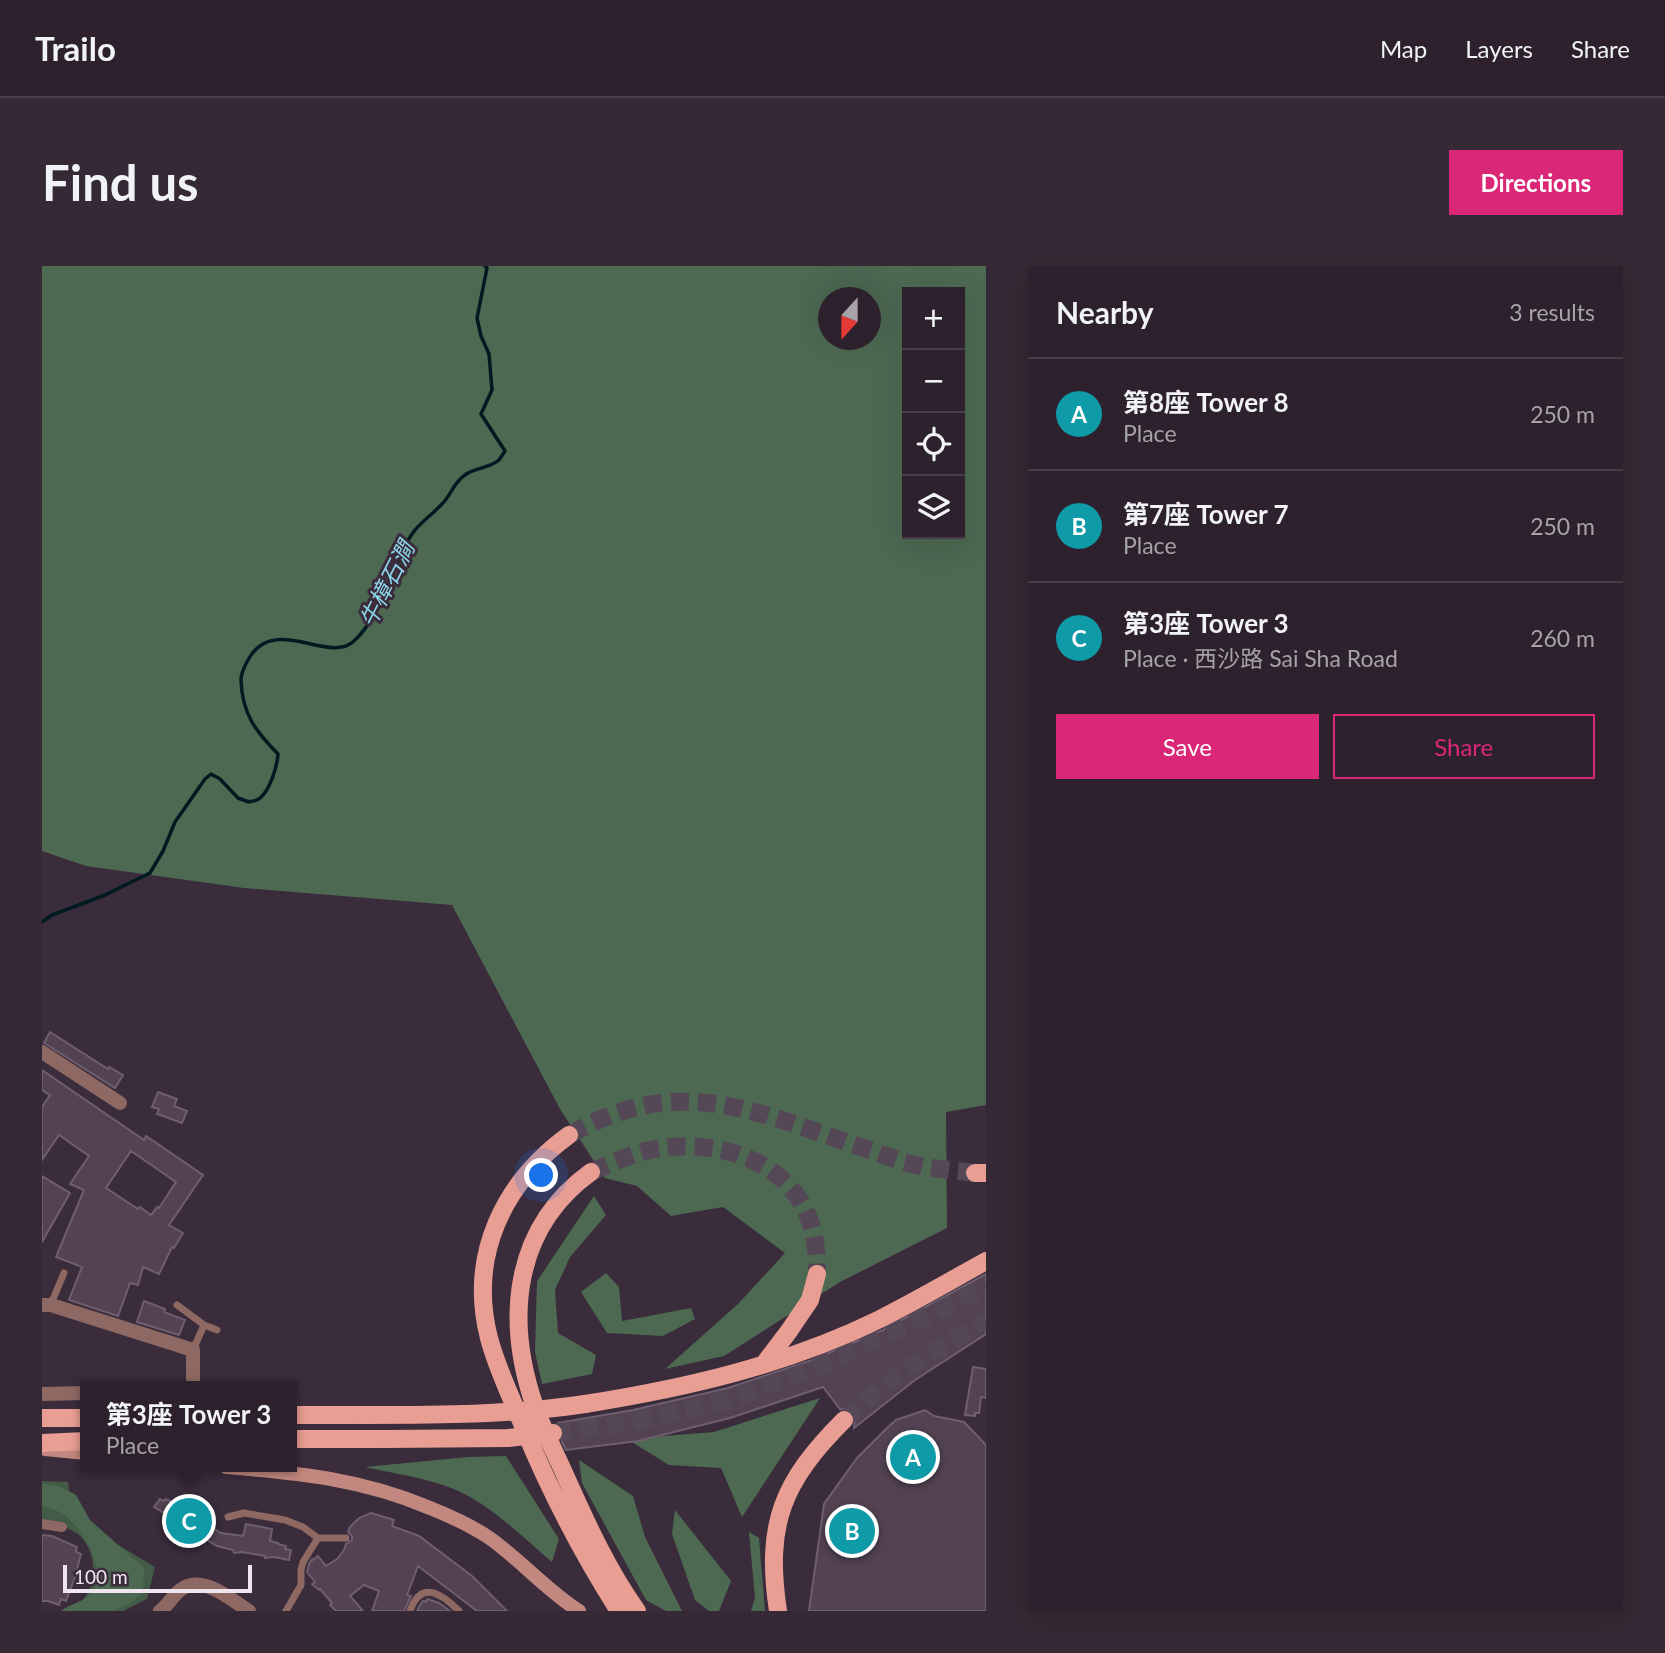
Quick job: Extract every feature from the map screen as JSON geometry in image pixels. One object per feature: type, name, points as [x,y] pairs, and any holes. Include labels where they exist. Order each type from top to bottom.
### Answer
[{"type":"main road","points":[[569,1135],[529,1170],[500,1216],[486,1260],[485,1317],[493,1352],[536,1458],[579,1543],[619,1611]]},
{"type":"main road","points":[[591,1172],[570,1189],[553,1208],[529,1253],[520,1292],[521,1344],[528,1385],[543,1426],[589,1528],[637,1611]]},
{"type":"main road","points":[[297,1415],[456,1415],[550,1409],[724,1377],[809,1349],[876,1321],[986,1261]]},
{"type":"main road","points":[[764,1364],[810,1300],[817,1274]]},
{"type":"main road","points":[[42,1418],[80,1418]]},
{"type":"main road","points":[[778,1611],[773,1549],[780,1512],[799,1472],[821,1443],[844,1420]]},
{"type":"main road","points":[[297,1439],[508,1437],[553,1433]]},
{"type":"main road","points":[[42,1443],[80,1441]]},
{"type":"main road","points":[[42,1448],[80,1452]]},
{"type":"main road","points":[[288,1472],[381,1489],[457,1519],[517,1559],[559,1598],[579,1611]]},
{"type":"street","points":[[42,1052],[120,1103]]},
{"type":"street","points":[[46,1305],[194,1350],[193,1381]]},
{"type":"street","points":[[42,1394],[80,1393]]},
{"type":"street","points":[[42,1524],[62,1527]]},
{"type":"street","points":[[160,1611],[179,1591],[198,1583],[207,1585],[249,1611]]},
{"type":"street","points":[[559,1598],[569,1611]]},
{"type":"lane","points":[[46,1305],[64,1273]]},
{"type":"lane","points":[[177,1306],[204,1325],[217,1330]]},
{"type":"lane","points":[[194,1350],[204,1325]]},
{"type":"lane","points":[[228,1517],[244,1513],[285,1520],[303,1527],[317,1538],[346,1538]]},
{"type":"lane","points":[[286,1611],[301,1585],[303,1562],[317,1538]]},
{"type":"lane","points":[[410,1611],[414,1600],[429,1592],[440,1595],[459,1611]]},
{"type":"green space","points":[[42,266],[986,266],[986,1105],[946,1112],[947,1228],[840,1282],[724,1356],[665,1369],[738,1304],[785,1253],[723,1207],[671,1216],[637,1186],[605,1178],[560,1109],[452,905],[244,888],[86,866],[42,851]]},
{"type":"green space","points":[[594,1196],[606,1215],[570,1257],[555,1290],[558,1333],[596,1355],[592,1374],[542,1384],[535,1352],[537,1281]]},
{"type":"green space","points":[[606,1273],[619,1287],[622,1321],[691,1308],[695,1319],[663,1336],[607,1333],[581,1292]]},
{"type":"green space","points":[[820,1398],[742,1517],[721,1468],[669,1465],[627,1439],[714,1432]]},
{"type":"green space","points":[[506,1456],[559,1539],[552,1562],[492,1511],[470,1497],[419,1478],[365,1467],[468,1457]]},
{"type":"green space","points":[[579,1460],[633,1496],[645,1537],[682,1611],[666,1611],[646,1600],[582,1483]]},
{"type":"green space","points":[[42,1481],[68,1482],[69,1491],[92,1529],[155,1567],[147,1599],[123,1611],[70,1611],[83,1600],[92,1584],[92,1557],[84,1541],[78,1534],[63,1526],[64,1522],[42,1519]]},
{"type":"green space","points":[[42,1484],[59,1486],[76,1495],[90,1520],[144,1568],[143,1593],[113,1611],[61,1611],[93,1591],[97,1572],[90,1549],[77,1528],[63,1514],[42,1506]]},
{"type":"green space","points":[[675,1510],[731,1581],[719,1611],[709,1611],[695,1600],[672,1534]]},
{"type":"green space","points":[[749,1532],[759,1538],[765,1611],[751,1611],[755,1598]]},
{"type":"building","points":[[50,1032],[108,1069],[109,1067],[123,1075],[115,1088],[44,1043]]},
{"type":"building","points":[[42,1070],[144,1140],[146,1136],[203,1175],[169,1225],[183,1233],[174,1248],[172,1247],[159,1274],[143,1267],[138,1285],[130,1283],[118,1316],[69,1300],[82,1267],[56,1257],[84,1190],[70,1184],[89,1156],[59,1135],[42,1160],[42,1107],[50,1095],[42,1090]],"holes":[[[131,1151],[176,1182],[159,1208],[151,1215],[106,1188]]]},
{"type":"building","points":[[158,1092],[177,1099],[174,1106],[187,1111],[182,1123],[157,1114],[159,1109],[152,1107]]},
{"type":"building","points":[[42,1176],[70,1193],[42,1242]]},
{"type":"building","points":[[986,1274],[986,1334],[915,1380],[854,1428],[855,1417],[852,1412],[840,1409],[823,1387],[730,1418],[638,1441],[566,1450],[561,1440],[564,1431],[558,1423],[633,1410],[728,1388],[812,1360],[883,1330]]},
{"type":"building","points":[[144,1301],[185,1320],[179,1335],[137,1322]]},
{"type":"building","points":[[973,1367],[986,1369],[986,1398],[981,1397],[979,1413],[975,1413],[975,1416],[965,1415]]},
{"type":"building","points":[[925,1410],[934,1416],[964,1422],[986,1445],[986,1611],[809,1611],[824,1504],[857,1458],[887,1428],[896,1420]]},
{"type":"building","points":[[188,1496],[211,1510],[203,1522],[221,1533],[243,1536],[246,1524],[272,1529],[270,1541],[291,1550],[289,1560],[234,1553],[233,1550],[185,1532],[186,1528],[166,1518],[167,1515],[154,1507],[160,1499],[181,1506]]},
{"type":"building","points":[[371,1513],[394,1520],[392,1526],[419,1536],[472,1576],[507,1611],[477,1611],[418,1566],[407,1595],[411,1596],[404,1611],[372,1611],[379,1591],[364,1585],[350,1596],[363,1611],[336,1611],[320,1589],[312,1584],[315,1582],[307,1572],[309,1564],[318,1556],[326,1566],[337,1559],[346,1544],[352,1540],[348,1532],[350,1527],[359,1518]]},
{"type":"building","points":[[42,1535],[52,1536],[77,1547],[76,1552],[81,1554],[66,1601],[61,1599],[59,1605],[42,1601]]},
{"type":"building","points":[[427,1599],[439,1603],[450,1611],[417,1611]]},
{"type":"waterway","name":"牛樟石澗","points":[[42,922],[52,915],[105,895],[150,873],[175,822],[211,774],[220,779],[238,798],[249,802],[260,798],[272,778],[278,754],[256,729],[247,712],[241,677],[248,660],[259,647],[272,641],[286,640],[330,647],[343,647],[354,641],[378,609],[404,547],[415,530],[442,504],[461,478],[499,460],[505,451],[481,414],[492,390],[489,354],[477,318],[487,268],[485,266]]},
{"type":"tunnel","points":[[569,1135],[601,1119],[631,1109],[661,1103],[718,1104],[779,1119],[903,1162],[975,1173]]},
{"type":"tunnel","points":[[591,1172],[635,1154],[683,1146],[727,1151],[747,1158],[767,1168],[784,1181],[798,1197],[813,1230],[817,1274]]},
{"type":"tunnel","points":[[553,1433],[633,1422],[728,1400],[816,1368],[986,1287]]},
{"type":"tunnel","points":[[844,1420],[894,1378],[986,1320]]},
{"type":"place","name":"第8座 Tower 8","points":[[913,1457]]},
{"type":"place","name":"第3座 Tower 3","points":[[189,1521]]},
{"type":"place","name":"第7座 Tower 7","points":[[852,1531]]}]
